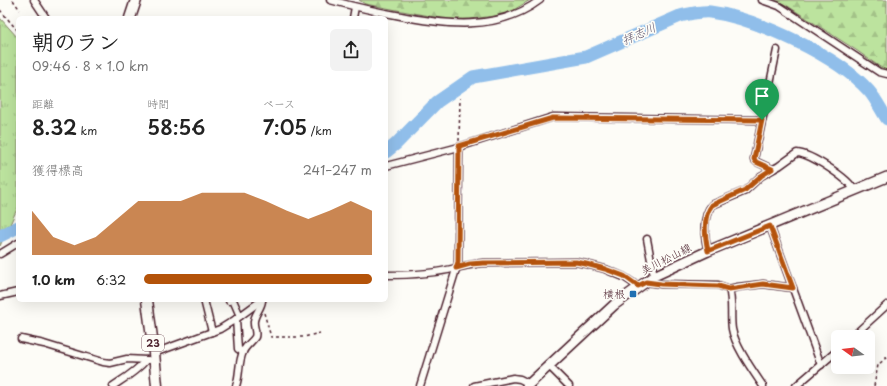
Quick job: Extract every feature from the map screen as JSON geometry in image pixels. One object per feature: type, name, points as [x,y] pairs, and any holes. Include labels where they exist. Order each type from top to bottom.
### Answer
[{"type":"main road","points":[[131,16],[136,0]]},
{"type":"main road","name":"美川松山線","points":[[528,385],[614,305],[646,282],[708,251],[887,177]]},
{"type":"main road","name":"23","points":[[147,302],[152,357],[157,386]]},
{"type":"street","points":[[34,0],[45,16]]},
{"type":"street","points":[[330,0],[355,7],[445,24],[470,24],[497,19],[516,14],[540,0]]},
{"type":"street","points":[[762,0],[779,6],[879,72],[887,74]]},
{"type":"street","points":[[353,16],[355,7]]},
{"type":"street","points":[[772,169],[756,162],[754,159],[777,50]]},
{"type":"street","points":[[388,165],[553,118],[762,120]]},
{"type":"street","points":[[420,386],[458,262],[459,146]]},
{"type":"street","points":[[708,251],[705,236],[708,210],[712,205],[745,190],[761,176],[779,166],[797,153],[801,153],[824,164],[848,182],[854,190]]},
{"type":"street","points":[[770,226],[821,365]]},
{"type":"street","points":[[646,282],[647,239]]},
{"type":"street","points":[[0,254],[16,244]]},
{"type":"street","points":[[388,275],[418,274],[483,263],[576,262],[646,282],[661,284],[718,286],[729,289],[763,284],[793,288]]},
{"type":"street","points":[[729,289],[732,328],[734,335],[744,356],[763,386]]},
{"type":"street","points":[[0,296],[16,292]]},
{"type":"street","points":[[204,302],[212,332]]},
{"type":"street","points":[[234,302],[238,318],[238,349],[243,352]]},
{"type":"street","points":[[113,386],[152,357],[212,332],[238,318],[262,302]]},
{"type":"street","points":[[236,386],[243,352],[254,338],[255,334],[253,322],[262,302]]},
{"type":"street","points":[[860,330],[887,305]]},
{"type":"street","points":[[21,339],[110,363],[127,359],[152,357]]},
{"type":"street","points":[[796,386],[831,356]]},
{"type":"street","points":[[549,366],[569,386]]},
{"type":"street","points":[[474,386],[513,378],[520,379],[528,385]]},
{"type":"path","points":[[13,0],[20,10]]},
{"type":"path","points":[[0,10],[16,28]]},
{"type":"path","points":[[459,146],[460,98]]},
{"type":"path","points":[[262,302],[271,337],[304,337],[320,333]]},
{"type":"path","points":[[874,386],[878,365],[887,357]]},
{"type":"green space","points":[[359,0],[530,0],[512,11],[495,16],[470,19],[445,19],[365,4]]},
{"type":"green space","points":[[774,0],[887,0],[887,70],[880,67],[786,5]]},
{"type":"green space","points":[[0,18],[16,36],[16,211],[0,246]]},
{"type":"waterway","name":"拝志川","points":[[388,150],[437,102],[473,77],[586,57],[680,16],[702,12],[710,12],[750,22],[772,30],[817,52],[838,65],[869,91],[887,119]]},
{"type":"waterway","name":"拝志川","points":[[0,236],[16,228]]},
{"type":"place","name":"横根","points":[[633,294]]},
{"type":"route","points":[[553,118],[762,120],[754,159],[756,162],[772,169],[761,176],[745,190],[712,205],[708,210],[705,236],[706,242],[708,251],[770,226],[793,288],[763,284],[729,289],[718,286],[646,282],[638,286],[624,276],[605,269],[576,262],[483,263],[470,264],[456,268],[458,262],[459,146],[553,118]]}]
